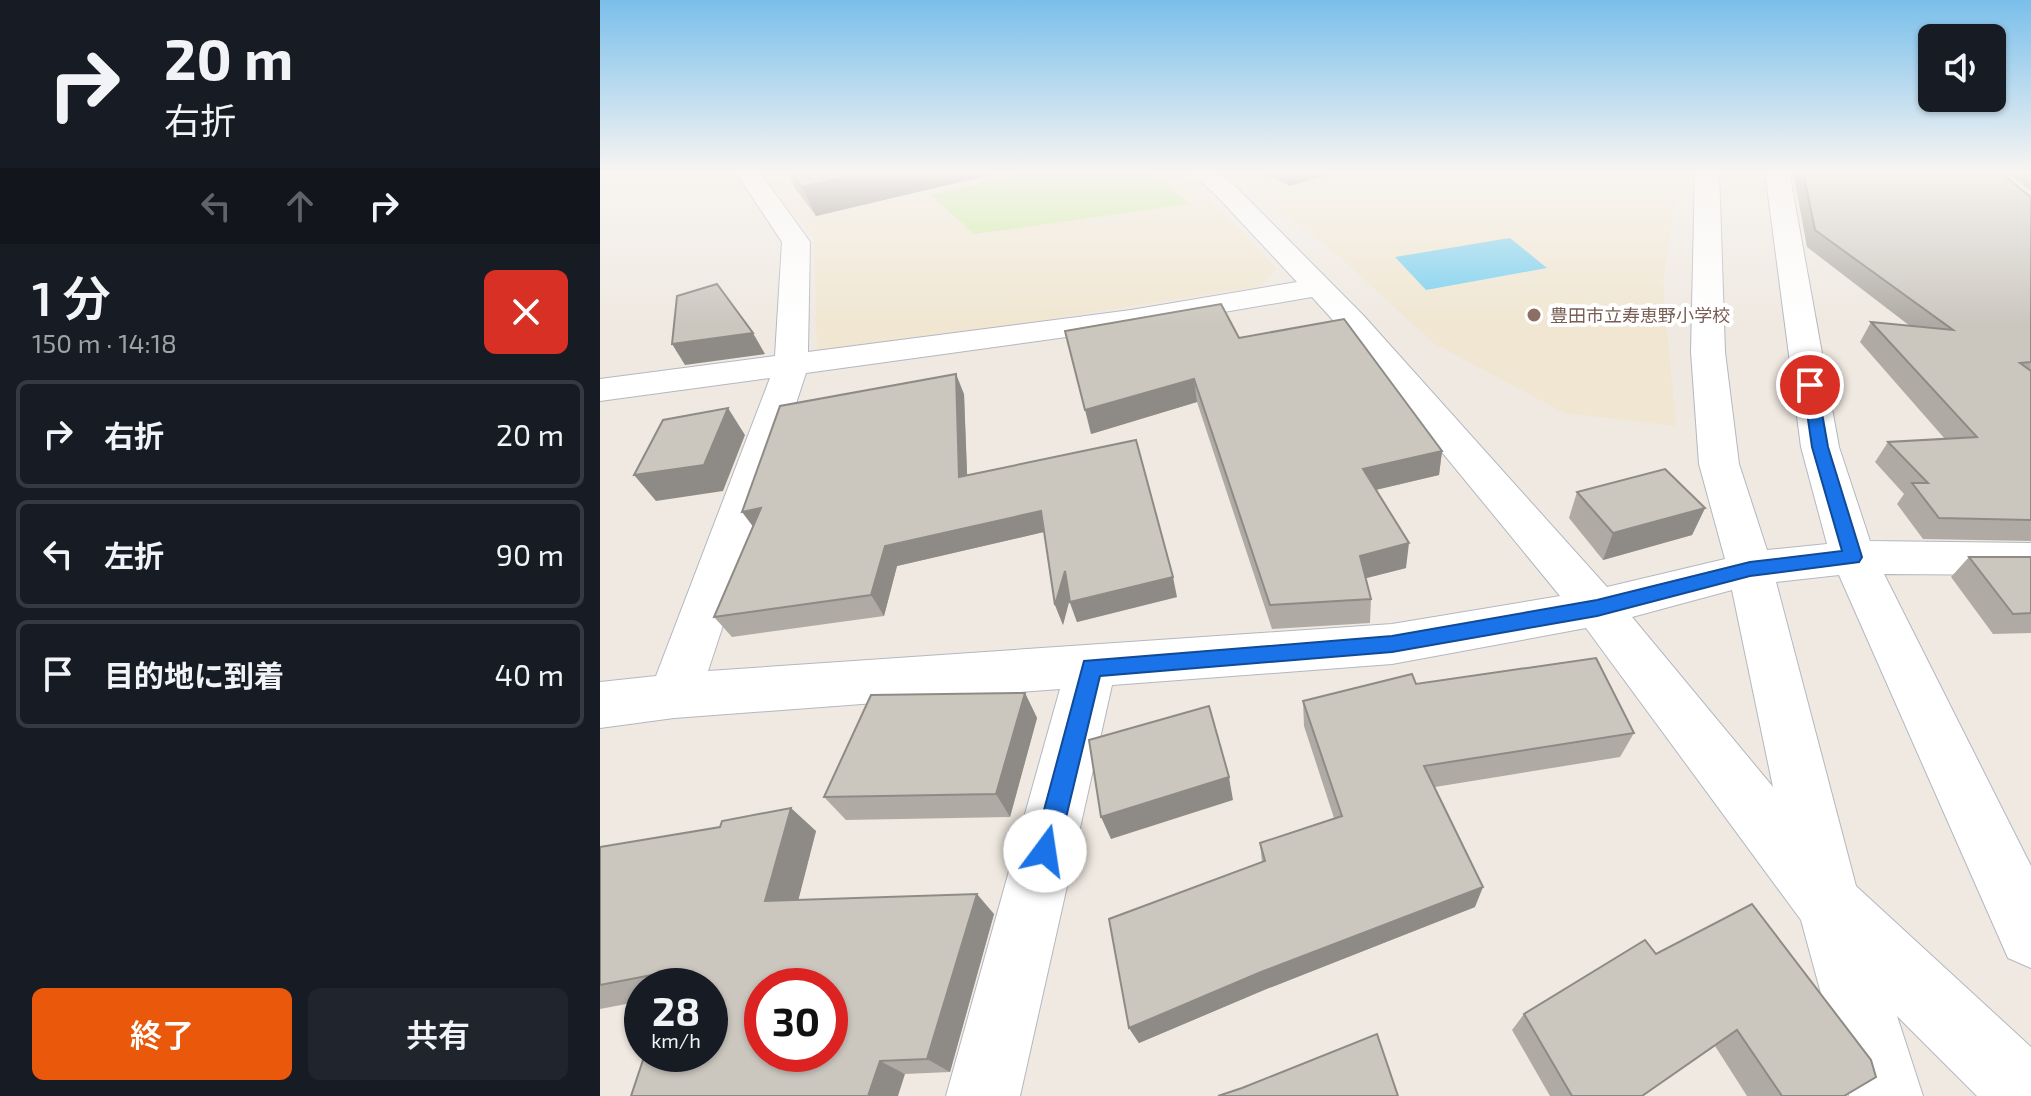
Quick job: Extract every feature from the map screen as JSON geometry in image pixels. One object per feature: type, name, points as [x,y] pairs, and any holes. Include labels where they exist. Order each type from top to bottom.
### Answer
[{"type":"street","points":[[674,696],[791,366],[796,242],[786,222]]},
{"type":"street","points":[[1256,222],[1320,287],[1597,608],[1829,904],[2030,1096]]},
{"type":"street","points":[[1707,222],[1708,352],[1719,464],[1750,569],[1829,904],[1886,1096]]},
{"type":"street","points":[[1785,222],[1820,447],[1853,557],[2031,935]]},
{"type":"street","points":[[600,390],[1131,319],[1320,287]]},
{"type":"street","points":[[600,705],[674,696],[1392,644],[1597,608],[1750,569],[1853,557],[2031,559]]},
{"type":"street","points":[[983,1096],[1091,668]]},
{"type":"shaded area","points":[[801,222],[1234,222],[1276,268],[1262,286],[832,353],[817,350],[814,236]]},
{"type":"shaded area","name":"豊田市立寿恵野小学校","points":[[1295,222],[1672,222],[1663,286],[1676,426],[1565,413],[1435,344],[1326,245]]},
{"type":"green space","points":[[961,222],[1059,222],[974,234]]},
{"type":"water","points":[[1510,238],[1547,268],[1426,290],[1395,257]]},
{"type":"building","points":[[1813,222],[2031,222],[2031,362],[2020,363],[2031,371],[2031,520],[1939,518],[1912,483],[1928,483],[1888,442],[1977,437],[1871,322],[1953,330],[1815,230]]},
{"type":"building","points":[[717,284],[753,333],[672,344],[677,296]]},
{"type":"building","points":[[1221,304],[1239,338],[1344,319],[1442,451],[1363,469],[1409,543],[1360,556],[1371,599],[1270,605],[1194,379],[1085,410],[1065,331]]},
{"type":"building","points":[[956,374],[959,477],[1136,440],[1173,577],[1070,602],[1065,571],[1055,605],[1041,511],[885,546],[871,595],[714,617],[761,508],[742,512],[780,406]]},
{"type":"building","points":[[728,408],[704,465],[634,475],[663,420]]},
{"type":"building","points":[[1665,469],[1705,508],[1613,533],[1577,492]]},
{"type":"building","points":[[1969,557],[2031,557],[2031,613],[2013,614]]},
{"type":"building","points":[[1596,658],[1634,733],[1424,766],[1483,887],[1261,972],[1129,1028],[1109,919],[1265,861],[1260,843],[1342,816],[1303,701],[1412,674],[1416,684]]},
{"type":"building","points":[[1025,693],[996,794],[824,797],[871,695]]},
{"type":"building","points":[[1209,706],[1229,777],[1101,817],[1089,740]]},
{"type":"building","points":[[791,808],[765,901],[977,894],[927,1059],[880,1061],[868,1096],[631,1096],[639,1072],[728,1072],[728,968],[624,968],[624,980],[600,985],[600,847],[720,827],[722,821]]},
{"type":"building","points":[[1752,904],[1871,1060],[1876,1077],[1844,1096],[1782,1096],[1737,1030],[1642,1096],[1572,1096],[1524,1014],[1645,940],[1656,954]]},
{"type":"building","points":[[1377,1034],[1398,1096],[1218,1096],[1242,1088]]},
{"type":"place","name":"豊田市立寿恵野小学校","points":[[1534,315]]},
{"type":"route","points":[[1045,851],[1091,668],[1392,644],[1597,608],[1750,569],[1853,557],[1820,447],[1810,385]]}]
